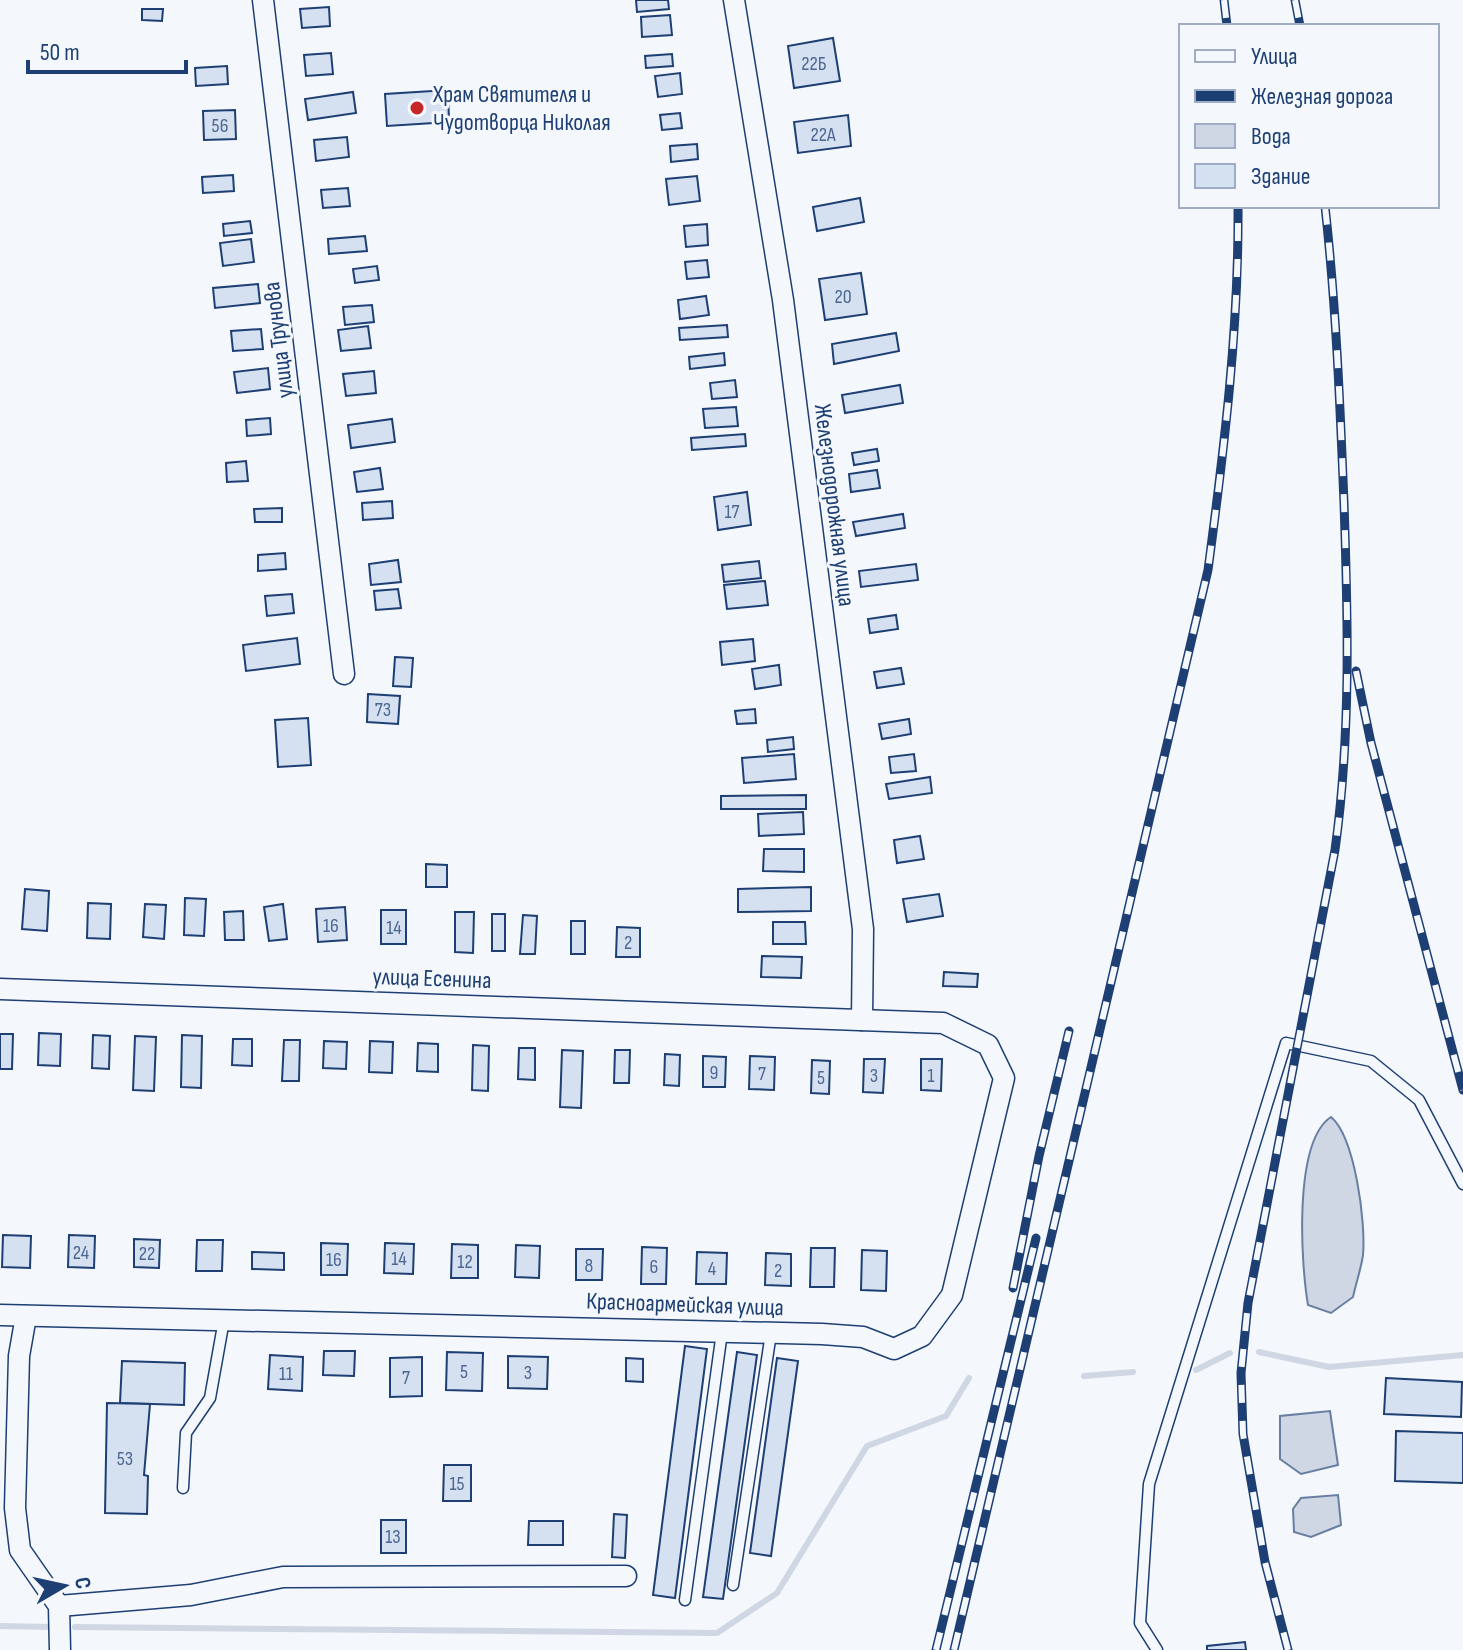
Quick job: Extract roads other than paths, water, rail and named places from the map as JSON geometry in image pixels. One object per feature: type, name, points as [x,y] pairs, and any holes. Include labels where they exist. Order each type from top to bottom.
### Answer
[{"type":"street","name":"улица Трунова","points":[[263,0],[344,674]]},
{"type":"street","name":"Железнодорожная улица","points":[[734,0],[783,300],[863,929],[862,1020]]},
{"type":"street","name":"улица Есенина","points":[[0,989],[862,1020]]},
{"type":"street","name":"Красноармейская улица","points":[[0,1315],[771,1333],[863,1337],[894,1349],[922,1336],[952,1295],[1004,1078],[988,1045],[943,1023],[862,1020]]},
{"type":"street","points":[[26,1316],[9,1448],[20,1550],[59,1606],[67,1649]]},
{"type":"street","points":[[59,1606],[191,1595],[283,1577],[626,1576]]},
{"type":"lane","points":[[1157,1650],[1140,1623],[1149,1484],[1286,1043],[1371,1061],[1419,1100],[1463,1184]]},
{"type":"lane","points":[[183,1488],[186,1433],[210,1398],[224,1318]]},
{"type":"lane","points":[[685,1600],[722,1332]]},
{"type":"lane","points":[[733,1585],[771,1333]]},
{"type":"water","points":[[1331,1117],[1347,1142],[1352,1161],[1361,1203],[1363,1241],[1353,1297],[1331,1313],[1308,1305],[1302,1234],[1305,1177],[1310,1151],[1319,1131]]},
{"type":"water","points":[[1330,1411],[1338,1465],[1301,1474],[1280,1459],[1280,1416]]},
{"type":"water","points":[[1338,1495],[1341,1525],[1311,1537],[1294,1532],[1293,1509],[1301,1498]]},
{"type":"waterway","points":[[1259,1352],[1329,1367],[1463,1355]]},
{"type":"waterway","points":[[1196,1370],[1230,1353]]},
{"type":"waterway","points":[[1084,1376],[1133,1372]]},
{"type":"waterway","points":[[75,1627],[717,1633],[777,1593],[867,1446],[946,1416],[969,1378]]},
{"type":"waterway","points":[[0,1626],[50,1627]]},
{"type":"railway","points":[[1224,0],[1227,24]]},
{"type":"railway","points":[[1295,0],[1300,24]]},
{"type":"railway","points":[[954,1650],[1208,570],[1233,343],[1238,208]]},
{"type":"railway","points":[[1288,1650],[1265,1562],[1243,1434],[1241,1373],[1248,1303],[1335,850],[1344,763],[1347,633],[1344,503],[1335,317],[1325,208]]},
{"type":"railway","points":[[1356,671],[1371,743],[1463,1090]]},
{"type":"railway","points":[[1013,1288],[1039,1156],[1069,1031]]},
{"type":"railway","points":[[936,1650],[1036,1238]]},
{"type":"place","name":"Храм Святителя и Чудотворца Николая","points":[[417,108]]}]
